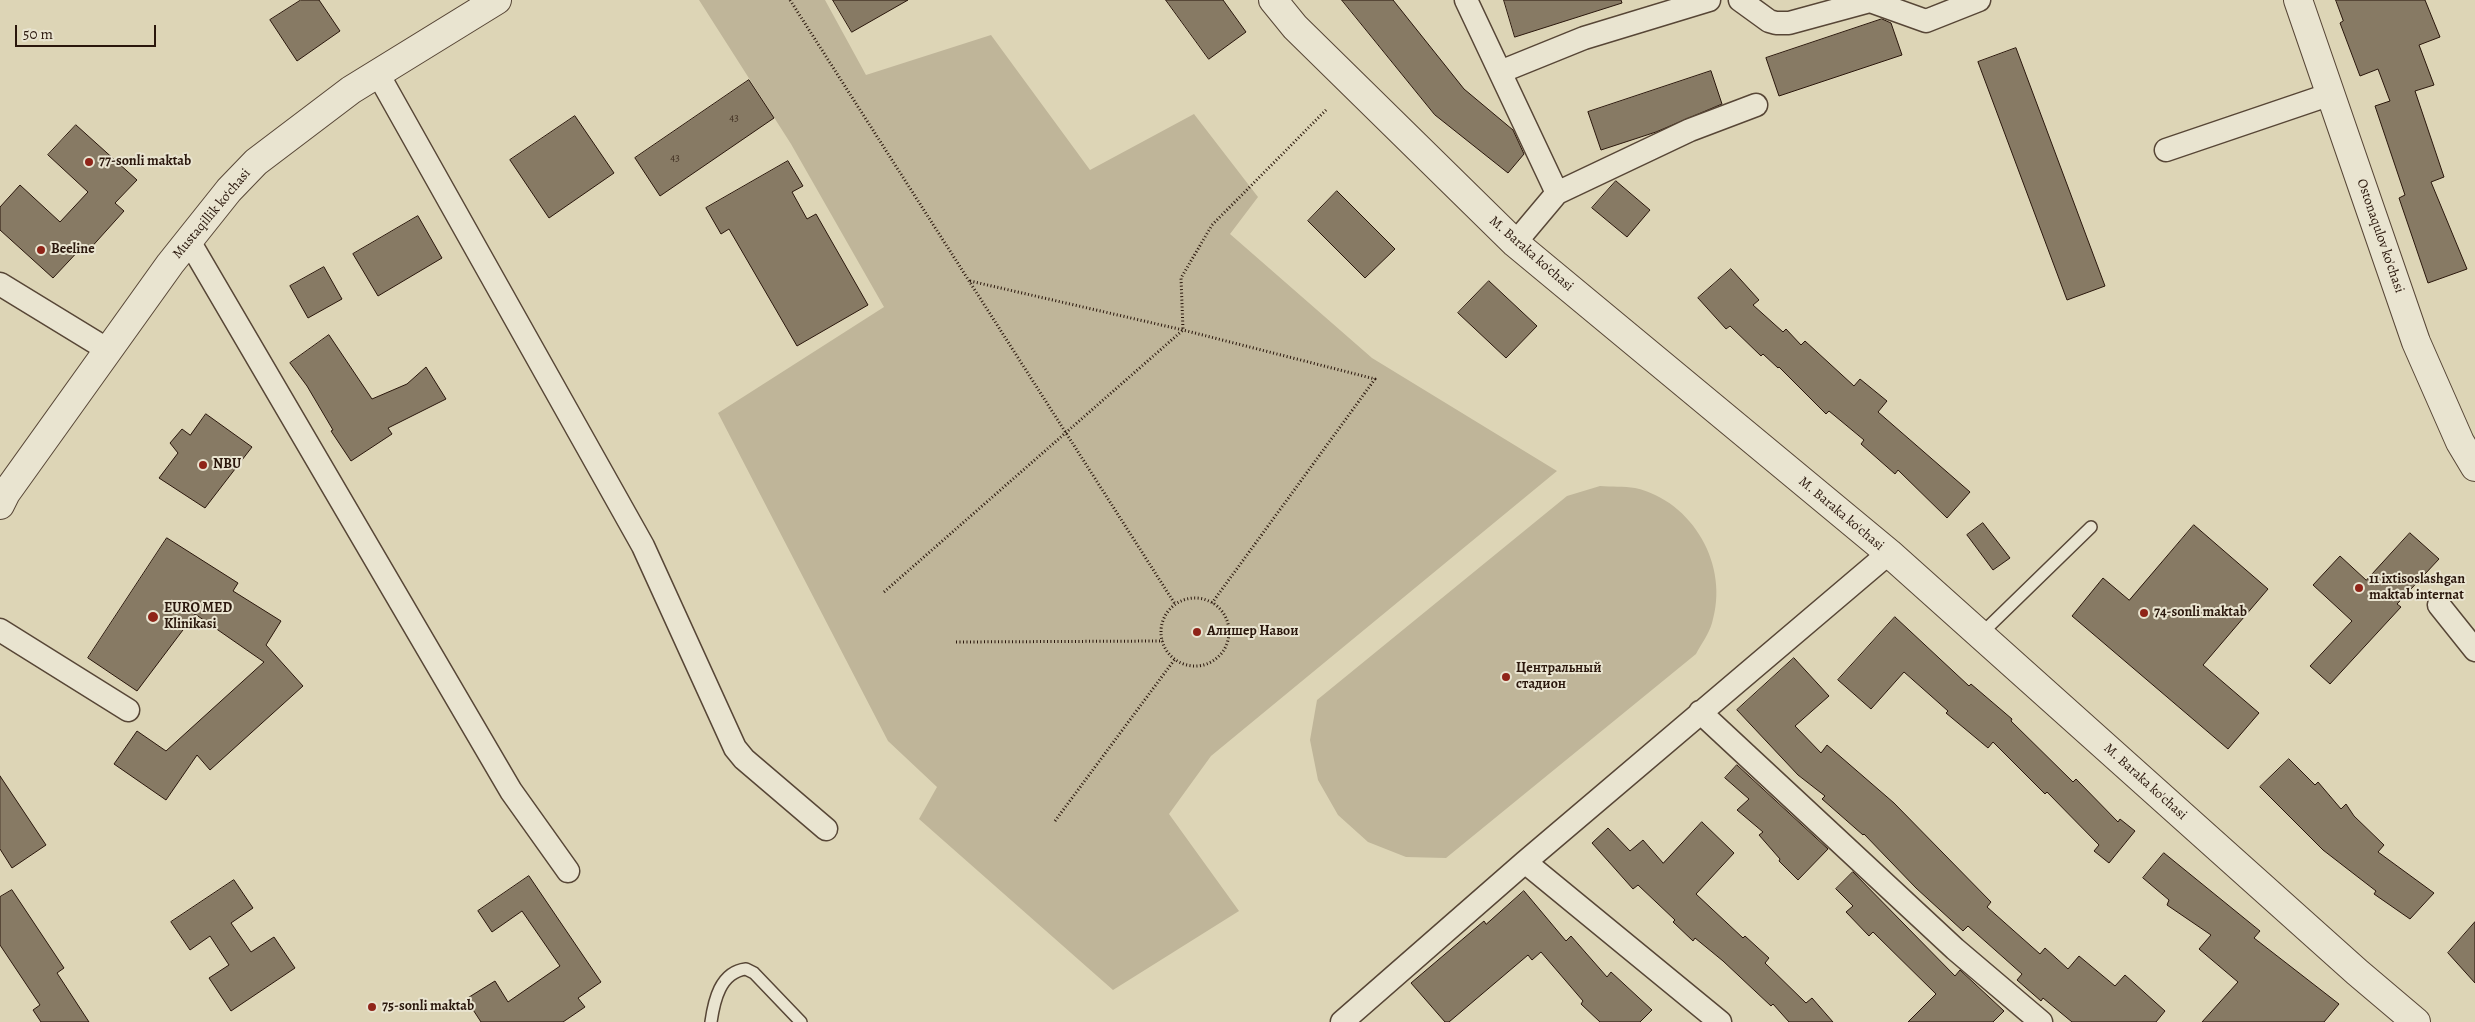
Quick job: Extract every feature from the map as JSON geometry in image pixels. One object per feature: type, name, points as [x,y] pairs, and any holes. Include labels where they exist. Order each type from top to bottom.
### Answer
[{"type":"street","name":"Mustaqillik ko‘chasi","points":[[0,505],[170,264],[229,190],[256,162],[351,90],[497,0]]},
{"type":"street","name":"M. Baraka ko'chasi","points":[[1273,0],[1295,27],[1515,243],[1890,553],[2356,972],[2416,1022]]},
{"type":"street","points":[[1466,0],[1482,40],[1500,72],[1557,194]]},
{"type":"street","points":[[1500,72],[1584,38],[1709,0]]},
{"type":"street","points":[[1740,0],[1769,21],[1782,23],[1870,1],[1926,21],[1979,0]]},
{"type":"street","name":"Ostonaqulov ko'chasi","points":[[2298,0],[2416,342],[2460,442],[2475,467]]},
{"type":"street","points":[[378,74],[643,546],[735,748],[744,759],[826,829]]},
{"type":"street","points":[[2166,150],[2331,94]]},
{"type":"street","points":[[1515,243],[1557,194],[1690,130],[1756,105]]},
{"type":"street","points":[[189,241],[511,791],[568,871]]},
{"type":"street","points":[[0,284],[108,350]]},
{"type":"street","points":[[1342,1022],[1700,712],[1890,553]]},
{"type":"street","points":[[2439,605],[2475,650]]},
{"type":"street","points":[[0,630],[128,710]]},
{"type":"street","points":[[1700,712],[1955,949],[2041,1022]]},
{"type":"street","points":[[1525,862],[1720,1022]]},
{"type":"lane","points":[[1980,635],[2091,527]]},
{"type":"lane","points":[[711,1022],[716,995],[722,984],[733,973],[746,969],[754,973],[801,1022]]},
{"type":"path","points":[[790,0],[1175,604]]},
{"type":"path","points":[[884,592],[1183,330],[1182,278],[1212,225],[1326,110]]},
{"type":"path","points":[[969,281],[1183,330],[1375,379],[1212,603]]},
{"type":"path","points":[[1196,598],[1212,603],[1224,613],[1228,623],[1229,634],[1221,654],[1202,665],[1190,665],[1175,659],[1170,655],[1163,641],[1162,622],[1175,604],[1196,598]]},
{"type":"path","points":[[956,642],[1163,641]]},
{"type":"path","points":[[1055,821],[1175,659]]},
{"type":"shaded area","points":[[699,0],[825,0],[866,75],[991,35],[1090,170],[1194,114],[1258,197],[1230,234],[1372,358],[1557,471],[1211,756],[1169,814],[1239,911],[1113,990],[919,819],[937,787],[888,741],[718,413],[884,307],[791,144]]},
{"type":"shaded area","name":"Центральный стадион","points":[[1600,486],[1635,488],[1656,495],[1690,521],[1702,539],[1711,559],[1716,580],[1716,601],[1711,627],[1696,654],[1446,858],[1406,857],[1368,842],[1338,815],[1318,780],[1310,740],[1317,700],[1567,496]]},
{"type":"building","points":[[301,0],[319,0],[340,31],[297,61],[270,20]]},
{"type":"building","points":[[833,0],[908,0],[852,32]]},
{"type":"building","points":[[1166,0],[1223,0],[1246,32],[1209,59]]},
{"type":"building","points":[[1342,0],[1393,0],[1464,89],[1513,130],[1524,154],[1508,173],[1435,115]]},
{"type":"building","points":[[1504,0],[1621,0],[1622,3],[1515,37]]},
{"type":"building","points":[[2336,0],[2425,0],[2440,37],[2419,45],[2434,85],[2415,91],[2444,177],[2431,182],[2467,269],[2428,283],[2399,198],[2405,195],[2375,106],[2390,101],[2378,69],[2360,76],[2340,23],[2343,21]]},
{"type":"building","points":[[1882,19],[1891,23],[1902,55],[1779,96],[1766,58]]},
{"type":"building","points":[[2016,48],[2105,286],[2067,300],[1978,62]]},
{"type":"building","points":[[1711,71],[1722,104],[1656,132],[1601,150],[1588,112]]},
{"type":"building","points":[[749,80],[774,118],[660,196],[635,158]]},
{"type":"building","points":[[575,116],[614,173],[549,218],[510,160]]},
{"type":"building","points":[[76,125],[137,180],[115,203],[124,211],[88,251],[83,246],[53,278],[0,230],[0,207],[20,185],[60,222],[88,192],[48,155]]},
{"type":"building","points":[[788,161],[803,186],[792,192],[807,219],[816,214],[868,305],[797,346],[729,229],[721,234],[706,208]]},
{"type":"building","points":[[1616,181],[1650,210],[1627,237],[1592,208]]},
{"type":"building","points":[[1337,191],[1395,249],[1365,278],[1308,221]]},
{"type":"building","points":[[418,216],[442,258],[378,296],[353,254]]},
{"type":"building","points":[[324,267],[342,299],[308,318],[290,286]]},
{"type":"building","points":[[1731,269],[1759,300],[1753,305],[1783,332],[1786,329],[1801,345],[1805,341],[1854,386],[1860,379],[1887,401],[1878,412],[1970,492],[1947,518],[1898,470],[1895,474],[1861,444],[1864,440],[1829,411],[1826,414],[1779,367],[1763,354],[1761,356],[1730,326],[1726,329],[1698,298]]},
{"type":"building","points":[[1489,281],[1537,326],[1506,358],[1458,313]]},
{"type":"building","points":[[329,335],[372,399],[407,384],[426,367],[446,399],[388,428],[392,434],[351,461],[331,431],[333,430],[307,386],[290,363]]},
{"type":"building","name":"NBU","points":[[206,414],[252,447],[205,508],[159,478],[178,453],[170,443],[182,429],[190,435]]},
{"type":"building","points":[[1983,523],[2010,558],[1993,570],[1967,535]]},
{"type":"building","points":[[2194,525],[2268,589],[2203,665],[2259,713],[2228,749],[2072,616],[2103,578],[2129,600]]},
{"type":"building","points":[[2410,533],[2439,559],[2397,604],[2401,607],[2330,684],[2310,666],[2352,621],[2313,585],[2340,556],[2366,580]]},
{"type":"building","points":[[167,538],[238,583],[233,591],[281,621],[266,645],[303,686],[210,770],[197,755],[166,800],[114,764],[137,731],[166,751],[264,662],[195,614],[137,691],[88,658]]},
{"type":"building","points":[[1895,617],[1969,686],[1971,684],[2012,719],[2011,721],[2073,782],[2076,779],[2118,822],[2120,819],[2135,831],[2109,863],[2094,851],[2099,845],[2047,792],[2045,794],[1993,742],[1988,748],[1946,713],[1948,711],[1904,672],[1871,709],[1838,680]]},
{"type":"building","points":[[1794,658],[1829,696],[1795,726],[1821,753],[1827,745],[1894,803],[1991,902],[1987,907],[2040,954],[2045,948],[2068,969],[2079,956],[2115,986],[2125,975],[2165,1011],[2156,1022],[2072,1022],[2043,998],[2041,1001],[2017,980],[2022,974],[1968,926],[1963,931],[1916,888],[1864,834],[1822,799],[1825,796],[1798,775],[1737,710]]},
{"type":"building","points":[[2289,759],[2315,785],[2318,782],[2341,809],[2346,804],[2354,816],[2384,845],[2378,852],[2434,893],[2410,919],[2374,894],[2376,891],[2323,850],[2260,787]]},
{"type":"building","points":[[1737,765],[1828,849],[1798,880],[1779,861],[1780,859],[1759,835],[1763,832],[1737,810],[1749,799],[1725,778]]},
{"type":"building","points":[[0,776],[46,845],[12,868],[0,849]]},
{"type":"building","points":[[1702,822],[1734,853],[1696,894],[1743,938],[1745,936],[1769,958],[1765,963],[1806,1003],[1812,998],[1833,1022],[1789,1022],[1773,1004],[1771,1006],[1723,961],[1695,938],[1693,941],[1673,922],[1675,920],[1638,885],[1633,889],[1592,843],[1608,828],[1630,851],[1643,840],[1663,863]]},
{"type":"building","points":[[2164,853],[2260,931],[2254,938],[2339,1004],[2324,1022],[2202,1022],[2238,982],[2199,949],[2211,935],[2167,905],[2169,900],[2143,878]]},
{"type":"building","points":[[1853,872],[1955,976],[1960,970],[2004,1011],[1993,1022],[1908,1022],[1936,994],[1873,932],[1869,936],[1846,912],[1853,906],[1836,889]]},
{"type":"building","points":[[529,876],[601,982],[578,998],[585,1007],[563,1022],[481,1022],[466,999],[495,981],[508,1002],[560,966],[522,911],[492,932],[478,911]]},
{"type":"building","points":[[234,880],[253,908],[231,923],[251,952],[274,937],[295,968],[231,1011],[209,978],[229,965],[210,936],[190,950],[171,922]]},
{"type":"building","points":[[12,890],[64,968],[57,973],[89,1022],[41,1022],[33,1010],[40,1005],[0,945],[0,897]]},
{"type":"building","points":[[1524,891],[1566,941],[1571,936],[1607,977],[1611,972],[1652,1010],[1640,1022],[1600,1022],[1581,1004],[1583,1001],[1541,952],[1532,960],[1528,955],[1449,1022],[1445,1022],[1411,983],[1484,921],[1486,924]]},
{"type":"building","points":[[2475,922],[2475,983],[2448,953]]},
{"type":"place","name":"77-sonli maktab","points":[[89,162]]},
{"type":"place","name":"Beeline","points":[[41,250]]},
{"type":"place","name":"NBU","points":[[203,465]]},
{"type":"place","name":"11 ixtisoslashgan maktab internat","points":[[2359,588]]},
{"type":"place","name":"74-sonli maktab","points":[[2144,613]]},
{"type":"place","name":"EURO MED Klinikasi","points":[[153,617]]},
{"type":"place","name":"Алишер Навои","points":[[1197,632]]},
{"type":"place","name":"Центральный стадион","points":[[1506,677]]},
{"type":"place","name":"75-sonli maktab","points":[[372,1007]]}]
